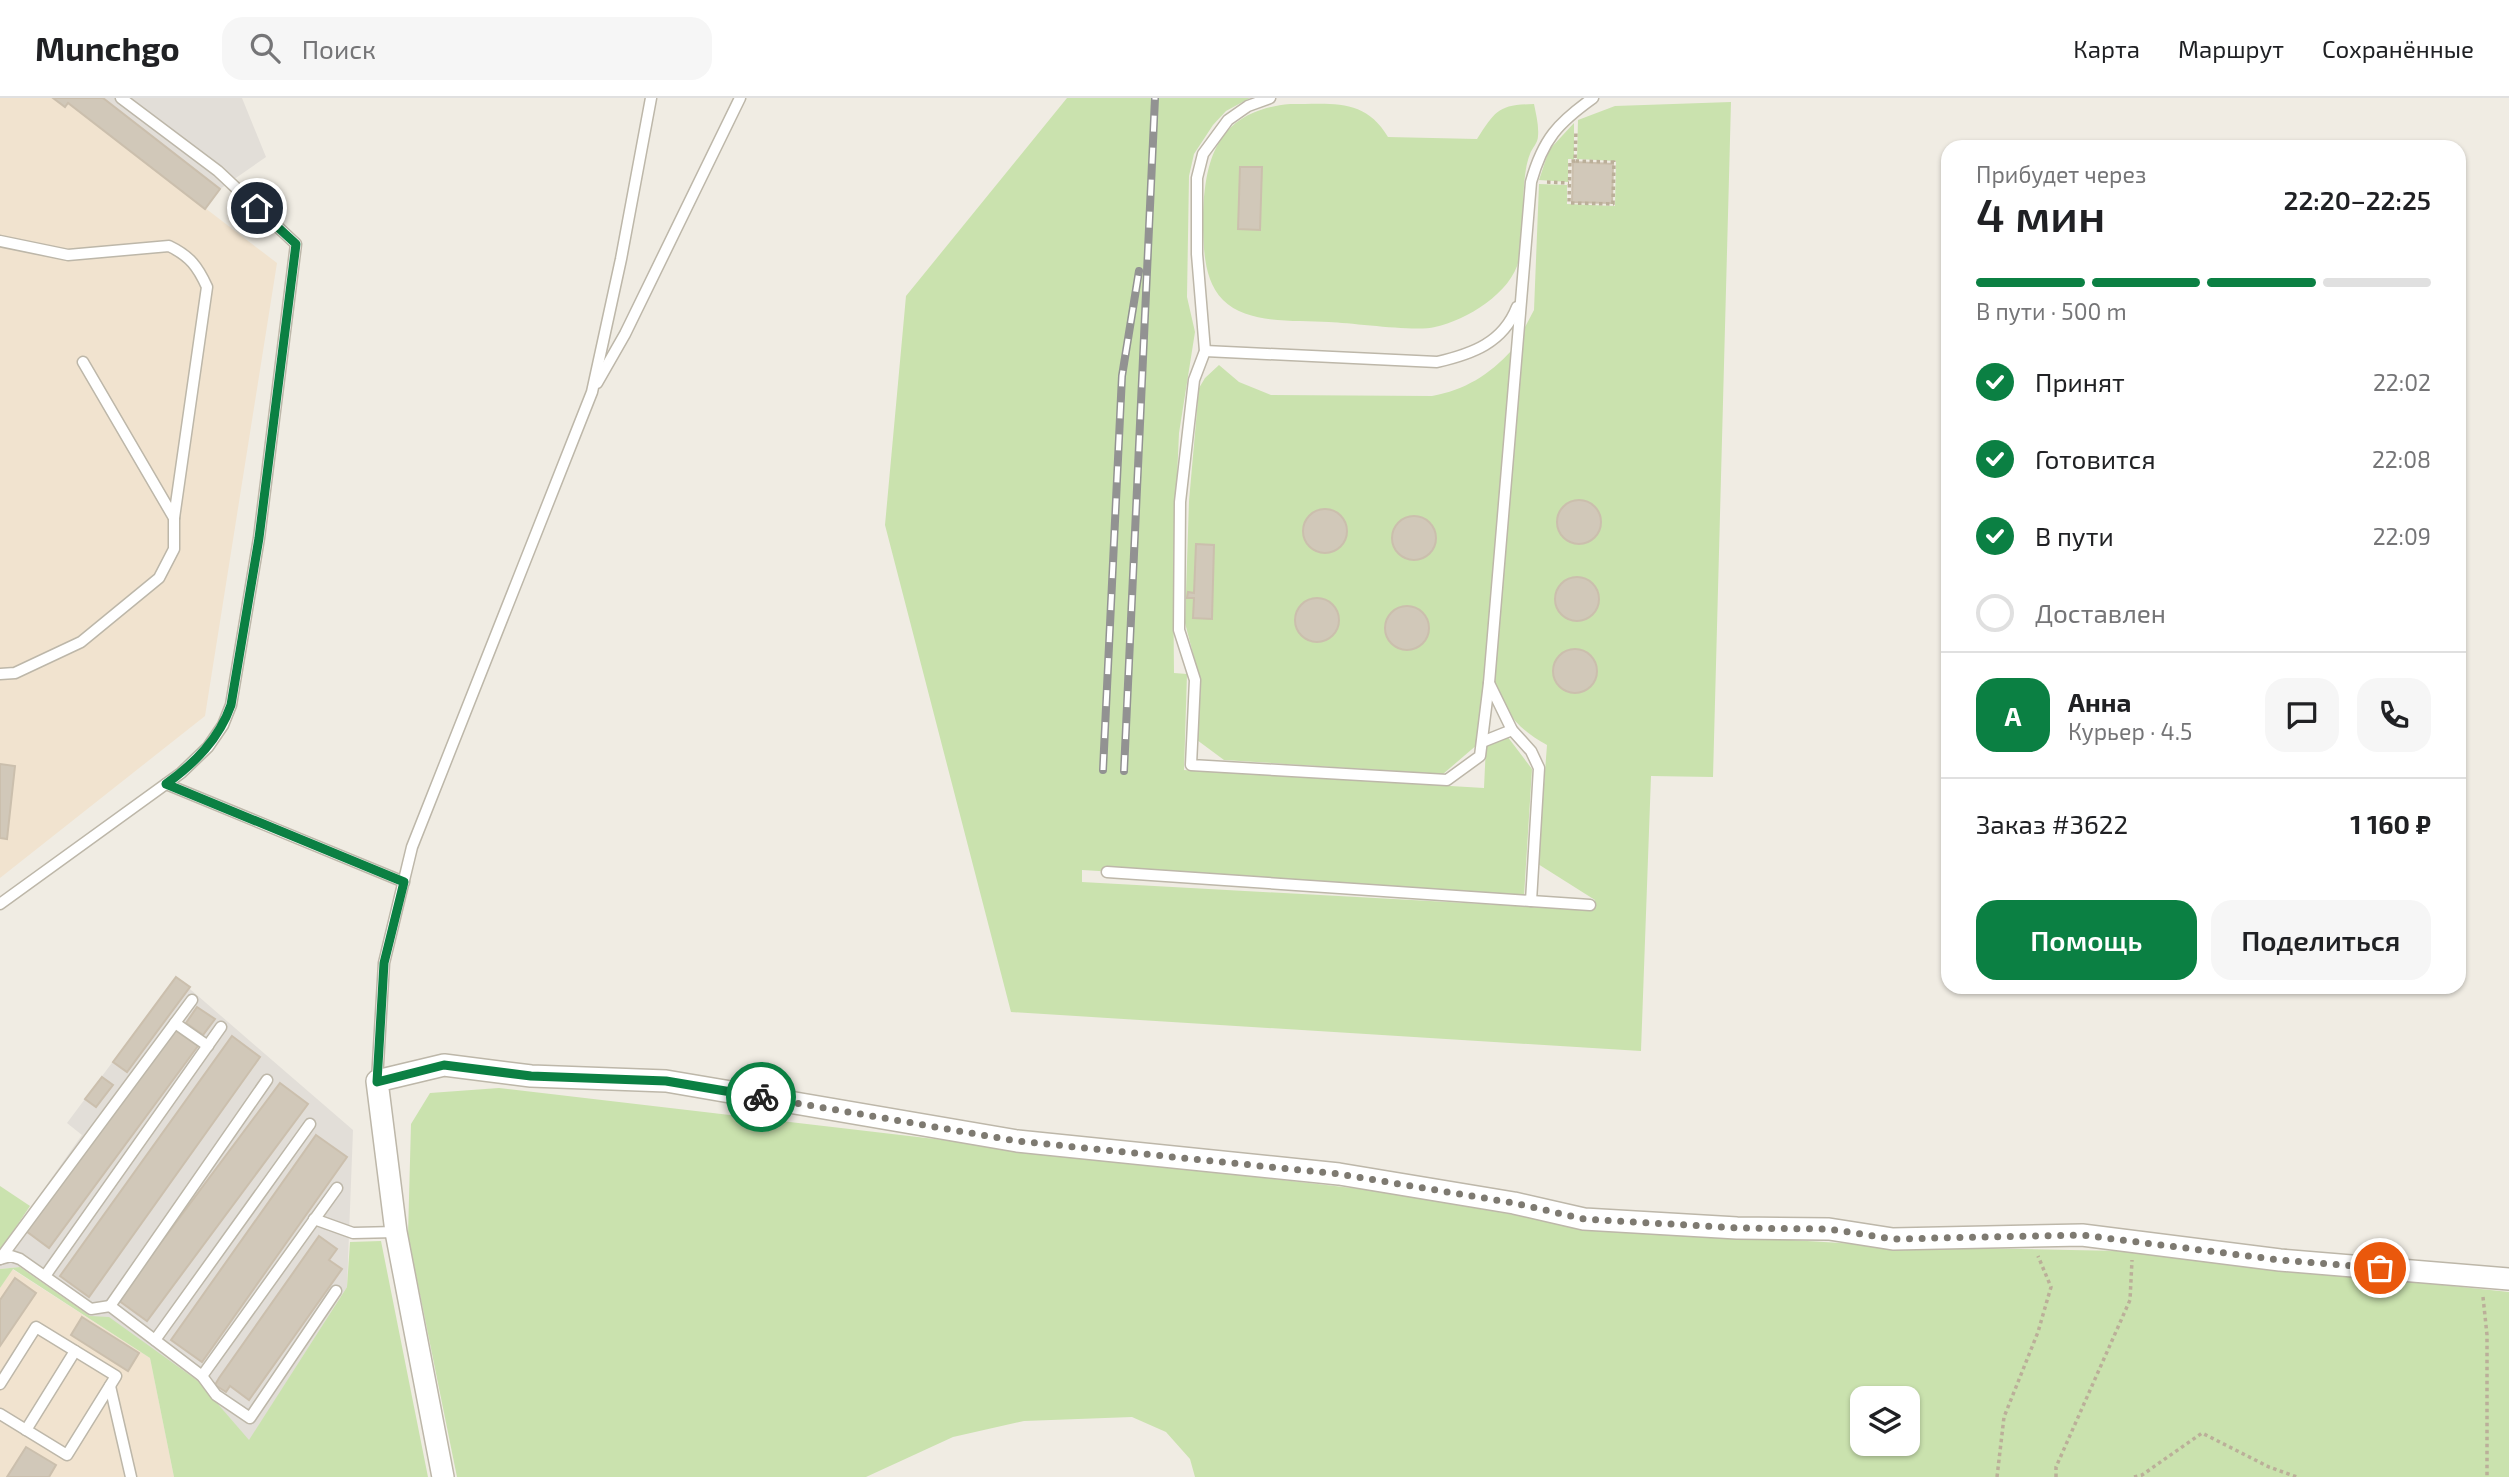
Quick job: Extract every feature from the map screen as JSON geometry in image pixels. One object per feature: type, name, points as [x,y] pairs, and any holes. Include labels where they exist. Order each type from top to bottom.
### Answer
[{"type":"street","points":[[443,1477],[396,1232],[377,1082],[444,1065],[531,1076],[666,1081],[1017,1141],[1339,1174],[1514,1203],[1584,1219],[1737,1228],[1829,1229],[1893,1239],[2082,1235],[2280,1260],[2509,1279]]},
{"type":"lane","points":[[0,904],[166,784],[208,747],[223,725],[231,705],[259,538],[296,244],[218,171],[121,98]]},
{"type":"lane","points":[[592,392],[621,259],[651,98]]},
{"type":"lane","points":[[377,1082],[384,963],[417,835],[592,392],[625,334],[740,98]]},
{"type":"lane","points":[[1270,98],[1248,106],[1228,120],[1211,141],[1200,163],[1196,197],[1196,254],[1205,351],[1194,380],[1180,502],[1179,630],[1195,681],[1191,765],[1447,780],[1480,756],[1482,742],[1531,182],[1544,145],[1564,119],[1593,98]]},
{"type":"lane","points":[[0,241],[68,255],[169,246],[183,253],[200,270],[208,287],[174,518],[174,549],[159,578],[81,642],[15,673],[0,674]]},
{"type":"lane","points":[[1205,351],[1437,362],[1465,356],[1490,344],[1511,323],[1521,298]]},
{"type":"lane","points":[[83,362],[174,518]]},
{"type":"lane","points":[[1489,683],[1512,730],[1531,751],[1539,768],[1531,901]]},
{"type":"lane","points":[[1482,742],[1512,730]]},
{"type":"lane","points":[[166,784],[404,882]]},
{"type":"lane","points":[[1107,872],[1590,905]]},
{"type":"lane","points":[[0,1259],[192,1000]]},
{"type":"lane","points":[[175,1023],[208,1046]]},
{"type":"lane","points":[[45,1276],[221,1027]]},
{"type":"lane","points":[[110,1307],[267,1080]]},
{"type":"lane","points":[[155,1340],[310,1124]]},
{"type":"lane","points":[[202,1376],[337,1188]]},
{"type":"lane","points":[[314,1219],[353,1233],[396,1232]]},
{"type":"lane","points":[[0,1259],[11,1256],[20,1259],[91,1309],[110,1307],[202,1376],[216,1395],[250,1418],[336,1291]]},
{"type":"lane","points":[[0,1384],[36,1327],[116,1376],[67,1455],[0,1414]]},
{"type":"lane","points":[[26,1430],[75,1351]]},
{"type":"lane","points":[[110,1386],[131,1477]]},
{"type":"path","points":[[1575,161],[1576,110]]},
{"type":"path","points":[[1570,161],[1575,161],[1614,162],[1613,204],[1569,203],[1570,161]]},
{"type":"path","points":[[1531,182],[1569,183]]},
{"type":"path","points":[[1997,1477],[2004,1417],[2038,1332],[2051,1287],[2031,1237]]},
{"type":"path","points":[[2056,1477],[2056,1467],[2130,1300],[2133,1241]]},
{"type":"path","points":[[2481,1277],[2487,1335],[2487,1477]]},
{"type":"path","points":[[2134,1477],[2142,1475],[2202,1433],[2269,1467],[2297,1477]]},
{"type":"shaded area","points":[[0,98],[53,98],[66,107],[68,103],[277,263],[205,716],[0,878]]},
{"type":"shaded area","points":[[53,98],[242,98],[266,157],[220,189],[205,209],[69,104],[65,107]]},
{"type":"shaded area","points":[[176,977],[353,1130],[347,1287],[249,1441],[198,1381],[90,1316],[20,1267],[0,1269],[0,1251],[82,1135],[67,1123]]},
{"type":"shaded area","points":[[12,1269],[150,1358],[174,1477],[0,1477],[0,1288]]},
{"type":"green space","points":[[1067,98],[1250,98],[1226,111],[1213,125],[1194,154],[1189,176],[1187,297],[1195,332],[1179,433],[1173,567],[1174,673],[1187,674],[1184,770],[1484,788],[1486,745],[1507,736],[1532,769],[1524,896],[1082,870],[1082,882],[1594,910],[1595,900],[1538,864],[1547,745],[1528,733],[1514,719],[1494,682],[1524,329],[1534,310],[1539,184],[1567,185],[1567,204],[1615,206],[1616,161],[1577,159],[1578,120],[1615,106],[1731,102],[1713,777],[1651,776],[1641,1051],[1011,1012],[885,525],[906,296]],"holes":[[[1581,500],[1595,507],[1600,522],[1595,537],[1576,544],[1560,533],[1557,518],[1566,504]],[[1576,577],[1591,582],[1599,599],[1593,614],[1579,621],[1564,616],[1555,599],[1561,584]],[[1573,649],[1588,654],[1597,671],[1591,686],[1577,693],[1559,686],[1553,671],[1559,656]]]},
{"type":"green space","points":[[1290,104],[1334,104],[1358,109],[1369,115],[1388,137],[1477,139],[1499,111],[1513,106],[1534,104],[1538,136],[1526,170],[1521,251],[1507,283],[1474,311],[1447,323],[1426,328],[1273,320],[1245,314],[1233,308],[1217,293],[1207,267],[1203,230],[1206,183],[1210,163],[1229,130],[1244,117],[1264,109]],"holes":[[[1240,167],[1261,167],[1259,230],[1238,229]]]},
{"type":"green space","points":[[1574,123],[1574,159],[1568,159],[1568,182],[1539,180],[1549,150]]},
{"type":"green space","points":[[1512,350],[1478,744],[1443,774],[1224,760],[1197,740],[1201,684],[1185,623],[1189,501],[1199,388],[1205,378],[1219,365],[1239,382],[1271,395],[1432,396],[1466,385]],"holes":[[[1320,510],[1332,510],[1346,524],[1346,539],[1335,551],[1319,552],[1305,539],[1307,519]],[[1416,516],[1431,523],[1436,538],[1427,556],[1412,560],[1398,553],[1392,538],[1398,523]],[[1196,545],[1214,545],[1212,618],[1193,618],[1194,598],[1188,598],[1188,592],[1194,593]],[[1311,598],[1327,600],[1338,612],[1335,632],[1319,642],[1303,637],[1295,623],[1298,608]],[[1410,606],[1426,616],[1429,628],[1420,646],[1405,650],[1388,639],[1385,627],[1394,610]]]},
{"type":"green space","points":[[499,1088],[1369,1190],[1591,1228],[1907,1247],[2122,1251],[2509,1292],[2509,1477],[1195,1477],[1190,1459],[1166,1432],[1132,1417],[1024,1421],[953,1437],[866,1477],[457,1477],[408,1235],[411,1124],[430,1093]]},
{"type":"green space","points":[[0,1186],[30,1206],[0,1251]]},
{"type":"green space","points":[[381,1241],[428,1477],[174,1477],[150,1358],[13,1269],[0,1288],[0,1269],[20,1267],[90,1316],[109,1317],[198,1381],[249,1440],[347,1287],[350,1242]]},
{"type":"building","points":[[53,98],[103,98],[220,189],[205,209],[68,103],[65,107]]},
{"type":"building","points":[[1573,162],[1613,164],[1612,203],[1572,202]]},
{"type":"building","points":[[1240,167],[1262,167],[1260,230],[1238,229]]},
{"type":"building","points":[[1579,500],[1594,507],[1601,522],[1594,537],[1579,544],[1564,537],[1557,522],[1564,507]]},
{"type":"building","points":[[1325,509],[1340,516],[1347,531],[1340,546],[1325,553],[1310,546],[1303,531],[1310,516]]},
{"type":"building","points":[[1414,516],[1429,523],[1436,538],[1429,553],[1414,560],[1399,553],[1392,538],[1399,523]]},
{"type":"building","points":[[1196,544],[1214,545],[1212,619],[1193,618],[1194,598],[1187,598],[1188,592],[1194,593]]},
{"type":"building","points":[[1577,577],[1592,584],[1599,599],[1592,614],[1577,621],[1562,614],[1555,599],[1562,584]]},
{"type":"building","points":[[1317,598],[1332,605],[1339,620],[1332,635],[1317,642],[1302,635],[1295,620],[1302,605]]},
{"type":"building","points":[[1407,606],[1422,613],[1429,628],[1422,643],[1407,650],[1392,643],[1385,628],[1392,613]]},
{"type":"building","points":[[1575,649],[1590,656],[1597,671],[1590,686],[1575,693],[1560,686],[1553,671],[1560,656]]},
{"type":"building","points":[[0,764],[15,766],[7,839],[0,838]]},
{"type":"building","points":[[176,977],[190,987],[127,1072],[113,1062]]},
{"type":"building","points":[[197,1007],[215,1019],[203,1035],[186,1023]]},
{"type":"building","points":[[174,1029],[198,1046],[49,1248],[26,1231]]},
{"type":"building","points":[[232,1036],[260,1057],[89,1297],[60,1276]]},
{"type":"building","points":[[102,1077],[113,1085],[96,1107],[85,1099]]},
{"type":"building","points":[[280,1083],[308,1104],[147,1321],[118,1300]]},
{"type":"building","points":[[316,1135],[347,1157],[202,1362],[171,1340]]},
{"type":"building","points":[[319,1236],[337,1249],[329,1260],[342,1269],[249,1400],[230,1386],[226,1392],[215,1385],[219,1378]]},
{"type":"building","points":[[15,1278],[36,1293],[0,1346],[0,1300]]},
{"type":"building","points":[[82,1317],[139,1353],[128,1371],[71,1335]]},
{"type":"building","points":[[26,1447],[56,1465],[49,1477],[7,1477]]},
{"type":"railway","points":[[1124,771],[1155,98]]},
{"type":"railway","points":[[1103,770],[1122,376],[1139,271]]},
{"type":"way so far","points":[[761,1097],[1017,1141],[1205,1158],[1339,1174],[1514,1203],[1584,1219],[1737,1228],[1829,1229],[1893,1239],[2082,1235],[2280,1260],[2380,1268]]},
{"type":"route","points":[[257,208],[296,244],[259,538],[231,705],[223,725],[208,747],[166,784],[404,882],[384,963],[377,1082],[444,1065],[531,1076],[666,1081],[761,1097]]}]
